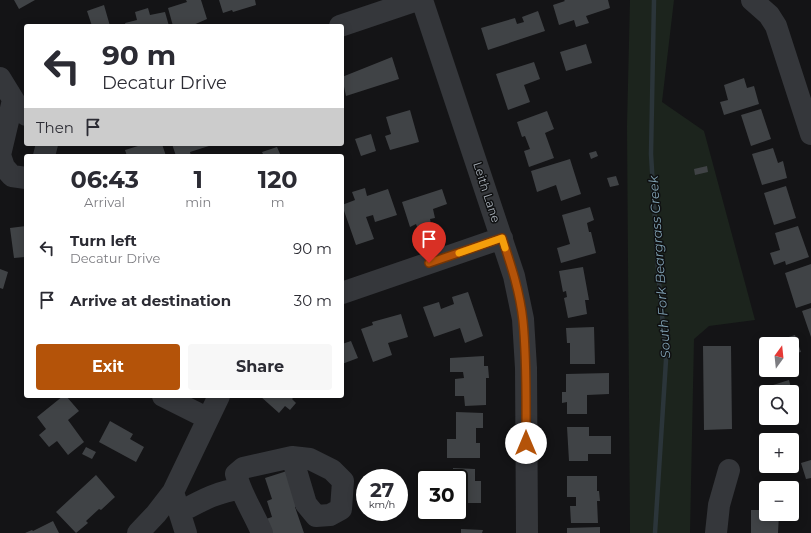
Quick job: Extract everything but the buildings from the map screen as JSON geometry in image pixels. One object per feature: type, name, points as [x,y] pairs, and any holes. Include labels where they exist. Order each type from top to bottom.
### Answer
[{"type":"street","points":[[344,25],[417,0]]},
{"type":"street","name":"Leith Lane","points":[[422,0],[502,238],[514,276],[523,319],[526,368],[527,533]]},
{"type":"street","points":[[752,0],[769,15],[776,26],[811,134]]},
{"type":"street","points":[[0,78],[20,108],[0,155],[4,167],[12,176],[24,178]]},
{"type":"street","points":[[344,292],[502,238]]},
{"type":"street","points":[[166,398],[207,418]]},
{"type":"street","points":[[138,533],[156,514],[173,492],[207,418],[218,398]]},
{"type":"street","points":[[262,533],[251,507],[240,489],[236,474],[243,468],[292,457]]},
{"type":"street","points":[[716,533],[719,504],[728,470]]},
{"type":"street","points":[[180,512],[202,500],[228,490],[240,489]]},
{"type":"street","points":[[173,492],[186,533]]},
{"type":"shaded area","points":[[630,0],[674,0],[662,102],[704,131],[755,320],[709,326],[694,339],[690,533],[630,533],[627,126]]},
{"type":"waterway","name":"South Fork Beargrass Creek","points":[[654,0],[651,154],[658,270],[666,360],[655,533]]},
{"type":"slow traffic","points":[[459,253],[502,238],[505,248]]},
{"type":"route","points":[[429,263],[502,238],[514,276],[523,319],[526,368],[526,443]]}]
